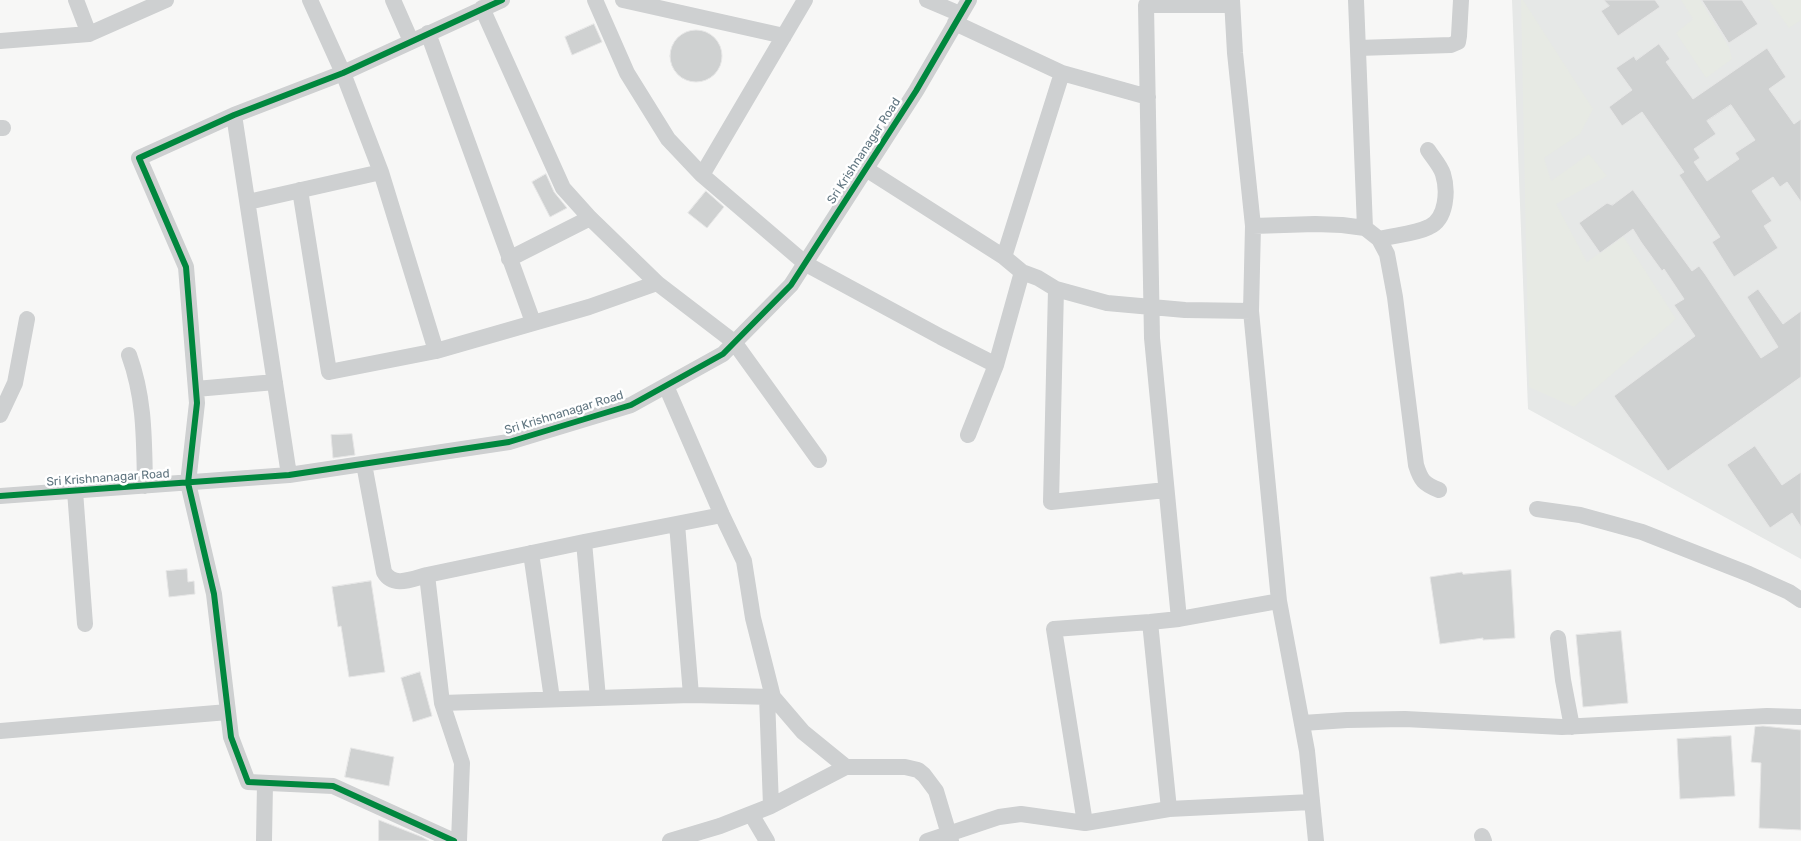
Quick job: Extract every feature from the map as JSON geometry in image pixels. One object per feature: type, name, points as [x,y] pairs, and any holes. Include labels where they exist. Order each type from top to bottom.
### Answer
[{"type":"street","points":[[76,0],[89,34]]},
{"type":"street","points":[[0,42],[89,34],[166,0]]},
{"type":"street","points":[[310,0],[342,73],[381,172],[436,351]]},
{"type":"street","points":[[393,0],[411,41]]},
{"type":"street","points":[[454,841],[420,834],[333,786],[248,782],[231,737],[214,594],[188,483],[197,403],[186,267],[139,158],[234,115],[342,73],[502,0]]},
{"type":"street","points":[[595,0],[626,72],[668,139],[702,175],[806,264],[941,337],[996,364]]},
{"type":"street","points":[[623,0],[784,36]]},
{"type":"street","points":[[702,175],[805,0]]},
{"type":"street","points":[[927,0],[957,18],[1062,73],[1148,97]]},
{"type":"street","name":"Sri Krishnanagar Road","points":[[0,496],[289,475],[509,442],[631,405],[722,354],[791,285],[916,91],[969,0]]},
{"type":"street","points":[[1356,0],[1365,228]]},
{"type":"street","points":[[1358,48],[1451,46],[1458,42],[1461,0]]},
{"type":"street","points":[[1180,619],[1152,338],[1146,5],[1163,2],[1232,2],[1252,226],[1251,311],[1279,601],[1303,723],[1316,841]]},
{"type":"street","points":[[482,8],[563,188],[590,218],[657,283],[734,342],[819,460]]},
{"type":"street","points":[[428,33],[533,322]]},
{"type":"street","points":[[1004,257],[1062,73]]},
{"type":"street","points":[[234,115],[289,475]]},
{"type":"street","points":[[1379,239],[1423,230],[1438,221],[1444,204],[1445,185],[1438,164],[1428,150]]},
{"type":"street","points":[[866,169],[1004,257],[1022,272],[1038,278],[1056,289],[1107,303],[1152,308],[1251,311]]},
{"type":"street","points":[[248,202],[381,172]]},
{"type":"street","points":[[300,190],[329,372],[436,351],[589,307],[657,283]]},
{"type":"street","points":[[509,259],[590,218]]},
{"type":"street","points":[[1252,226],[1315,224],[1365,228],[1379,239],[1387,254],[1395,297],[1416,465],[1419,476],[1426,485],[1439,490]]},
{"type":"street","points":[[968,435],[996,364],[1022,272]]},
{"type":"street","points":[[1056,289],[1051,502],[1166,490]]},
{"type":"street","points":[[0,415],[15,383],[27,319]]},
{"type":"street","points":[[129,355],[137,376],[141,398],[146,486]]},
{"type":"street","points":[[196,388],[275,382]]},
{"type":"street","points":[[666,386],[744,561],[752,618],[770,697],[771,806]]},
{"type":"street","points":[[364,464],[384,572],[393,581],[401,581],[722,515]]},
{"type":"street","points":[[75,491],[86,624]]},
{"type":"street","points":[[1537,509],[1580,515],[1642,532],[1749,574],[1789,592],[1801,600]]},
{"type":"street","points":[[677,524],[691,695]]},
{"type":"street","points":[[584,542],[598,698]]},
{"type":"street","points":[[531,553],[552,699]]},
{"type":"street","points":[[427,575],[442,703],[462,763],[459,841]]},
{"type":"street","points":[[1085,823],[1054,629],[1180,619],[1279,601]]},
{"type":"street","points":[[1150,622],[1170,809]]},
{"type":"street","points":[[1558,638],[1563,680],[1572,727]]},
{"type":"street","points":[[442,703],[691,695],[770,697],[803,732],[846,766]]},
{"type":"street","points":[[0,731],[228,712]]},
{"type":"street","points":[[1303,723],[1397,719],[1572,727],[1702,718],[1801,717]]},
{"type":"street","points":[[670,841],[720,826],[771,806],[846,766],[905,767],[918,770],[936,791],[950,837]]},
{"type":"street","points":[[264,841],[265,783]]},
{"type":"street","points":[[928,841],[950,837],[998,817],[1021,814],[1085,823],[1170,809],[1312,802]]},
{"type":"street","points":[[750,814],[768,841]]},
{"type":"shaded area","points":[[1512,0],[1801,0],[1801,559],[1528,409]]},
{"type":"shaded area","points":[[1521,0],[1523,0],[1593,109],[1580,134],[1544,158],[1551,181],[1589,154],[1607,176],[1556,204],[1587,262],[1623,236],[1676,319],[1574,407],[1529,387]]},
{"type":"shaded area","points":[[1681,0],[1700,0],[1729,47],[1732,59],[1706,78],[1676,33],[1693,19]]},
{"type":"shaded area","points":[[1769,0],[1801,0],[1801,20],[1789,28]]},
{"type":"building","points":[[1604,0],[1655,0],[1660,7],[1618,36],[1601,11],[1609,6]]},
{"type":"building","points":[[1702,0],[1742,0],[1758,24],[1729,43]]},
{"type":"building","points":[[594,24],[602,42],[572,55],[565,37]]},
{"type":"building","points":[[696,30],[706,32],[714,38],[720,46],[722,56],[720,66],[714,74],[706,80],[696,82],[686,80],[678,74],[672,66],[670,56],[672,46],[678,38],[686,32]]},
{"type":"building","points":[[1659,44],[1670,59],[1666,62],[1693,99],[1767,48],[1786,77],[1769,89],[1794,124],[1801,119],[1801,202],[1787,182],[1780,187],[1773,177],[1752,191],[1772,221],[1764,226],[1778,248],[1734,277],[1712,242],[1720,237],[1679,175],[1684,172],[1642,112],[1622,126],[1609,107],[1632,90],[1616,68],[1634,56],[1636,60]],"holes":[[[1731,105],[1755,140],[1735,153],[1739,159],[1707,181],[1694,162],[1700,158],[1694,149],[1716,134],[1707,121]]]},
{"type":"building","points":[[546,174],[554,192],[567,208],[550,217],[532,182]]},
{"type":"building","points":[[1633,190],[1692,271],[1699,266],[1761,358],[1778,347],[1747,297],[1758,289],[1783,324],[1801,311],[1801,377],[1668,471],[1614,396],[1695,336],[1674,305],[1684,299],[1664,269],[1662,271],[1633,229],[1600,253],[1579,223],[1607,203],[1612,205]]},
{"type":"building","points":[[706,191],[724,207],[707,228],[688,213]]},
{"type":"building","points":[[352,434],[355,455],[333,458],[331,435]]},
{"type":"building","points":[[1755,446],[1782,485],[1801,472],[1801,527],[1792,513],[1770,528],[1727,465]]},
{"type":"building","points":[[187,569],[188,582],[194,581],[195,594],[169,597],[166,571]]},
{"type":"building","points":[[1511,570],[1515,638],[1483,640],[1483,638],[1440,644],[1430,577],[1462,572],[1463,574]]},
{"type":"building","points":[[371,581],[385,672],[349,677],[341,626],[338,627],[332,587]]},
{"type":"building","points":[[1621,631],[1628,703],[1583,707],[1576,635]]},
{"type":"building","points":[[420,672],[432,716],[413,722],[401,678]]},
{"type":"building","points":[[1763,726],[1801,730],[1801,830],[1759,828],[1761,763],[1751,762],[1755,727]]},
{"type":"building","points":[[1731,736],[1735,796],[1680,799],[1677,739]]},
{"type":"building","points":[[351,748],[394,757],[389,786],[345,777]]},
{"type":"building","points":[[379,820],[422,837],[429,841],[379,841]]},
{"type":"cycle path","points":[[454,841],[333,786],[248,782],[231,737],[214,594],[188,483],[197,403],[186,267],[139,158],[234,115],[343,73],[502,0]]},
{"type":"cycle path","points":[[0,496],[289,475],[509,442],[631,405],[723,354],[791,285],[916,91],[969,0]]}]
